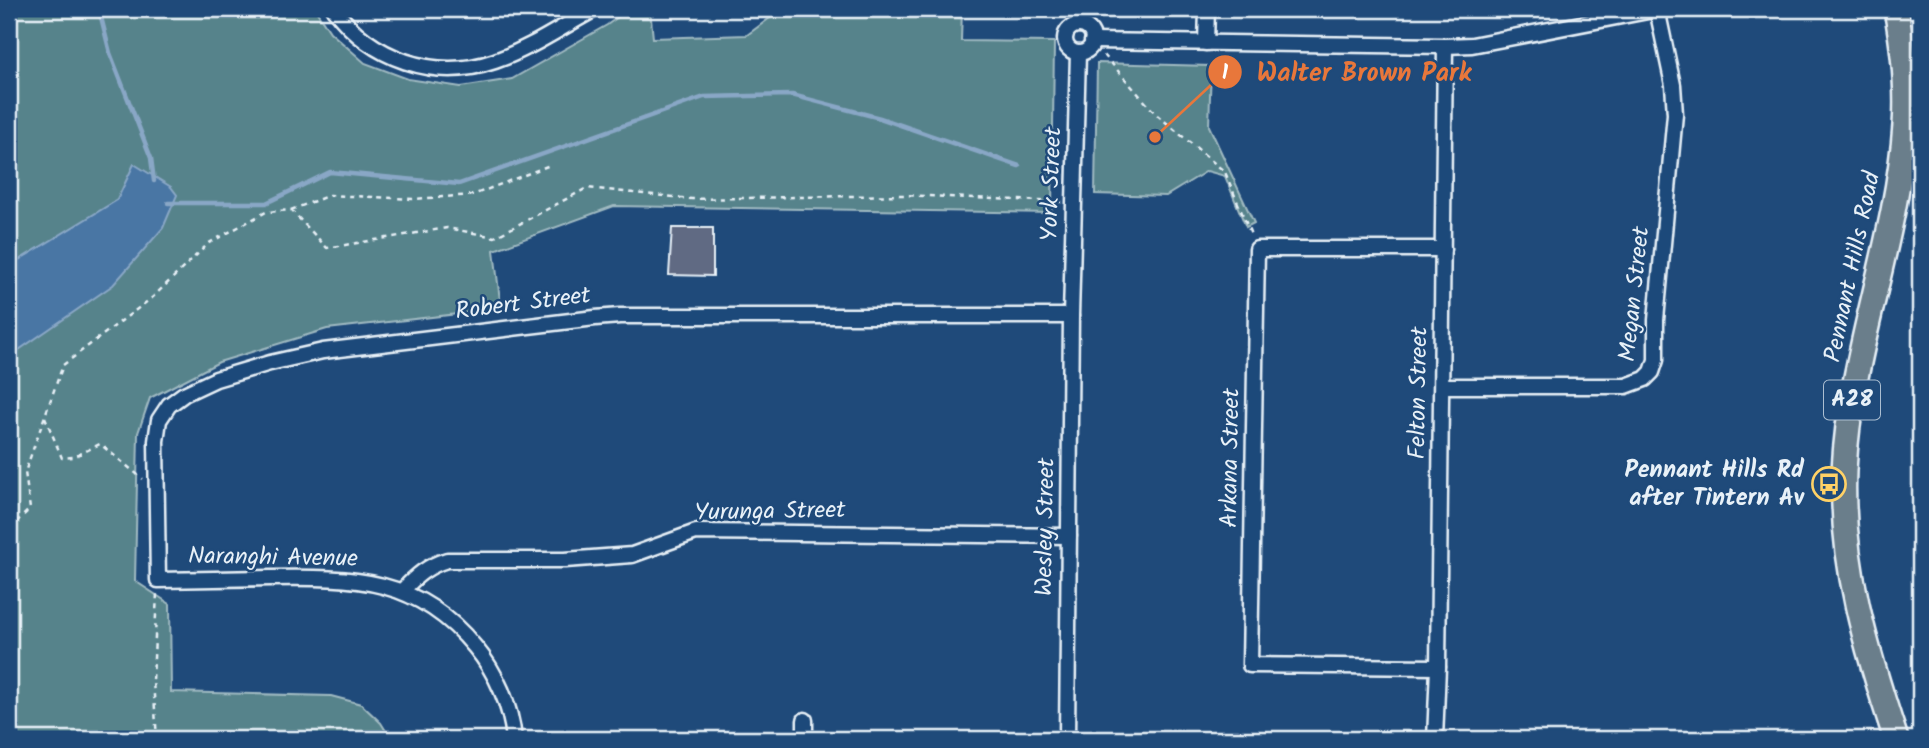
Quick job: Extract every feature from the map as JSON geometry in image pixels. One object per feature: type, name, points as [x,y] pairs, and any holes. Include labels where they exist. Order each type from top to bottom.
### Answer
[{"type":"highway","name":"Pennant Hills Road","points":[[1896,9],[1904,60],[1905,122],[1910,166],[1850,412],[1844,490],[1846,540],[1858,608],[1876,679],[1896,739]]},
{"type":"street","points":[[334,9],[346,24],[377,50],[412,65],[454,68],[474,67],[505,57],[595,9]]},
{"type":"street","points":[[1078,9],[1080,25],[1099,42]]},
{"type":"street","points":[[1206,43],[1207,9]]},
{"type":"street","points":[[1080,25],[1068,30],[1065,38],[1070,50],[1078,53],[1099,42],[1445,47],[1472,45],[1606,14],[1658,9]]},
{"type":"street","name":"Megan Street","points":[[1441,386],[1626,386],[1646,379],[1652,372],[1656,360],[1656,320],[1675,114],[1673,85],[1658,9]]},
{"type":"street","name":"Felton Street","points":[[1435,739],[1445,47]]},
{"type":"street","name":"York Street","points":[[1071,316],[1078,53]]},
{"type":"street","points":[[1257,249],[1443,249]]},
{"type":"street","name":"Arkana Street","points":[[1257,249],[1251,665],[1438,667]]},
{"type":"street","name":"Robert Street","points":[[158,580],[156,441],[159,420],[169,405],[184,394],[216,379],[323,351],[620,316],[1071,316]]},
{"type":"street","name":"Wesley Street","points":[[1067,739],[1071,316]]},
{"type":"street","name":"Yurunga Street","points":[[402,591],[419,572],[432,564],[447,560],[565,560],[632,555],[696,531],[1069,536]]},
{"type":"street","name":"Naranghi Avenue","points":[[158,580],[332,578],[366,581],[402,591],[434,607],[465,634],[489,663],[502,693],[514,739]]},
{"type":"street","points":[[805,720],[805,739]]},
{"type":"path","points":[[1099,42],[1104,55],[1156,114],[1224,172],[1257,249]]},
{"type":"path","points":[[9,529],[30,509],[24,472],[63,365],[153,297],[209,243],[266,212],[291,210],[330,195],[413,199],[474,195],[550,165]]},
{"type":"path","points":[[291,210],[327,248],[447,228],[495,237],[587,188],[692,199],[904,195],[1074,203]]},
{"type":"path","points":[[45,417],[62,457],[74,457],[100,444],[157,490]]},
{"type":"path","points":[[157,739],[153,681],[158,580]]},
{"type":"green space","points":[[9,9],[315,9],[330,32],[365,63],[408,79],[461,87],[512,79],[607,25],[629,9],[650,9],[653,38],[747,35],[782,9],[962,9],[961,41],[1054,42],[1052,213],[614,206],[494,250],[501,309],[327,329],[219,362],[150,398],[138,433],[135,581],[170,604],[171,692],[331,696],[361,704],[381,723],[391,739],[9,739]]},
{"type":"green space","points":[[1097,63],[1211,66],[1209,126],[1254,223],[1246,227],[1225,176],[1207,171],[1166,196],[1095,194]]},
{"type":"water","points":[[134,164],[171,187],[177,195],[163,228],[113,285],[16,352],[9,365],[9,266],[117,200]]},
{"type":"building","points":[[672,228],[713,228],[713,276],[669,275]]},
{"type":"waterway","points":[[99,9],[110,53],[151,158],[154,181]]},
{"type":"waterway","points":[[168,203],[266,203],[330,172],[459,184],[704,97],[792,95],[880,118],[1019,166]]},
{"type":"place","name":"Walter Brown Park","points":[[1155,137]]},
{"type":"place","name":"Pennant Hills Rd after Tintern Av","points":[[1829,484]]}]
